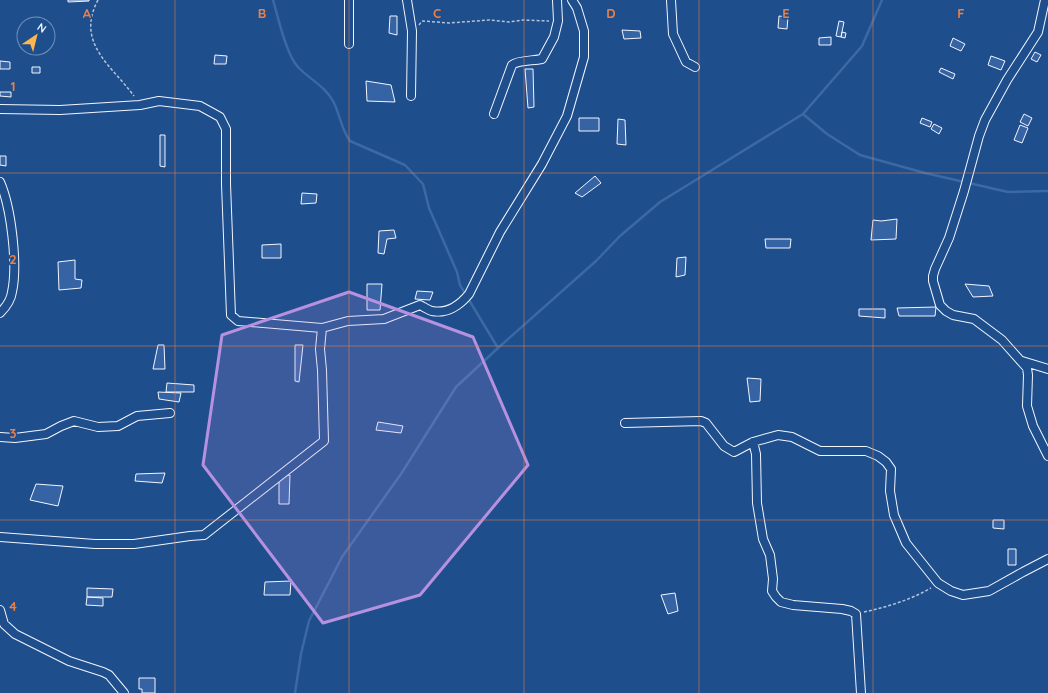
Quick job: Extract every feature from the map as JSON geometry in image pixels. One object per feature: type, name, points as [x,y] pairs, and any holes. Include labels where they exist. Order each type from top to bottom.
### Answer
[{"type":"street","points":[[349,0],[349,44]]},
{"type":"street","points":[[407,0],[412,31],[412,96]]},
{"type":"street","points":[[494,114],[512,65],[516,62],[531,62],[542,59],[554,37],[558,21],[557,0]]},
{"type":"street","points":[[0,109],[60,110],[140,105],[159,101],[200,106],[220,117],[226,129],[226,184],[231,315],[238,321],[322,328],[348,321],[384,319],[420,305],[431,311],[444,311],[453,308],[464,300],[469,294],[500,232],[542,164],[567,116],[584,57],[584,31],[577,8],[572,0]]},
{"type":"street","points":[[671,0],[673,34],[686,62],[695,67]]},
{"type":"street","points":[[1045,0],[1038,32],[1007,80],[983,126],[949,238],[935,269],[933,281],[940,305],[946,312],[953,315],[974,319],[1002,340],[1027,368],[1027,406],[1033,426],[1048,456]]},
{"type":"street","points":[[0,182],[5,194],[10,220],[15,269],[11,296],[8,303],[0,313]]},
{"type":"street","points":[[0,537],[95,544],[126,544],[204,535],[324,441],[320,349],[322,328]]},
{"type":"street","points":[[1022,361],[1048,369]]},
{"type":"street","points":[[0,437],[15,438],[46,434],[74,421],[98,427],[118,426],[137,416],[170,413]]},
{"type":"street","points":[[625,423],[701,421],[706,423],[724,446],[734,452],[753,442],[778,435],[792,437],[820,451],[866,451],[878,456],[886,462],[891,469],[890,491],[894,515],[906,543],[938,583],[963,595],[989,592],[1048,559]]},
{"type":"street","points":[[753,442],[756,454],[757,503],[763,539],[770,555],[774,579],[772,591],[781,602],[793,605],[842,608],[856,614],[861,693]]},
{"type":"street","points":[[0,610],[4,624],[15,634],[69,661],[108,675],[124,693]]},
{"type":"path","points":[[98,0],[92,12],[92,39],[96,49],[140,105]]},
{"type":"path","points":[[412,31],[422,21],[449,23],[489,20],[509,22],[523,20],[558,21]]},
{"type":"path","points":[[856,614],[892,605],[923,592],[938,583]]},
{"type":"highlighted area","points":[[349,292],[473,337],[528,465],[420,595],[323,623],[203,465],[222,335]]},
{"type":"building","points":[[68,0],[89,0],[89,1],[68,2]]},
{"type":"building","points":[[390,16],[397,16],[397,35],[389,33]]},
{"type":"building","points":[[779,16],[788,17],[787,29],[778,28]]},
{"type":"building","points":[[839,21],[844,22],[841,37],[836,36]]},
{"type":"building","points":[[622,30],[640,31],[641,38],[624,39]]},
{"type":"building","points":[[842,32],[846,33],[845,38],[841,37]]},
{"type":"building","points":[[831,37],[831,45],[819,45],[819,38]]},
{"type":"building","points":[[953,38],[965,44],[961,51],[950,46]]},
{"type":"building","points":[[1035,52],[1041,55],[1037,62],[1031,59]]},
{"type":"building","points":[[215,55],[227,56],[226,64],[214,64]]},
{"type":"building","points":[[991,56],[1005,61],[1001,70],[988,65]]},
{"type":"building","points":[[0,61],[10,62],[10,69],[0,69]]},
{"type":"building","points":[[32,67],[40,67],[40,73],[32,73]]},
{"type":"building","points":[[941,68],[955,74],[953,79],[939,72]]},
{"type":"building","points":[[525,69],[533,69],[534,107],[528,108]]},
{"type":"building","points":[[366,81],[391,85],[395,102],[367,101]]},
{"type":"building","points":[[0,92],[11,92],[11,97],[0,96]]},
{"type":"building","points":[[1024,114],[1032,118],[1028,126],[1020,122]]},
{"type":"building","points":[[579,118],[599,118],[599,131],[579,131]]},
{"type":"building","points":[[922,118],[932,122],[930,127],[920,123]]},
{"type":"building","points":[[618,119],[625,120],[626,145],[617,144]]},
{"type":"building","points":[[934,124],[942,128],[939,134],[931,129]]},
{"type":"building","points":[[1020,125],[1028,128],[1022,143],[1014,140]]},
{"type":"building","points":[[160,135],[165,135],[165,167],[160,166]]},
{"type":"building","points":[[0,156],[6,156],[6,166],[0,165]]},
{"type":"building","points":[[595,176],[601,183],[582,197],[575,193]]},
{"type":"building","points":[[302,193],[317,194],[316,203],[301,204]]},
{"type":"building","points":[[897,219],[896,239],[871,240],[873,220],[881,221]]},
{"type":"building","points":[[394,230],[396,238],[387,239],[384,254],[378,253],[379,231]]},
{"type":"building","points":[[765,239],[791,239],[790,248],[766,248]]},
{"type":"building","points":[[281,244],[281,258],[262,258],[262,245]]},
{"type":"building","points":[[686,257],[685,275],[676,277],[677,258]]},
{"type":"building","points":[[75,260],[75,279],[82,280],[81,288],[59,290],[58,262]]},
{"type":"building","points":[[367,284],[382,284],[380,310],[367,310]]},
{"type":"building","points":[[965,284],[989,286],[993,296],[973,297]]},
{"type":"building","points":[[417,291],[433,292],[430,300],[415,299]]},
{"type":"building","points":[[936,307],[935,316],[899,316],[897,308]]},
{"type":"building","points":[[859,309],[885,309],[885,318],[859,316]]},
{"type":"building","points":[[158,345],[164,345],[165,369],[153,369]]},
{"type":"building","points":[[295,345],[303,345],[299,382],[295,381]]},
{"type":"building","points":[[747,378],[761,379],[760,401],[750,402]]},
{"type":"building","points":[[167,383],[194,385],[194,392],[166,392]]},
{"type":"building","points":[[158,392],[181,393],[179,402],[159,399]]},
{"type":"building","points":[[378,422],[403,426],[401,433],[376,430]]},
{"type":"building","points":[[165,473],[162,483],[135,481],[136,474]]},
{"type":"building","points":[[290,475],[289,504],[279,504],[279,476]]},
{"type":"building","points":[[36,484],[63,486],[58,506],[30,500]]},
{"type":"building","points":[[993,520],[1004,520],[1004,529],[993,528]]},
{"type":"building","points":[[1008,549],[1016,549],[1016,565],[1008,565]]},
{"type":"building","points":[[291,581],[290,595],[264,595],[265,582]]},
{"type":"building","points":[[87,588],[113,589],[112,597],[87,597]]},
{"type":"building","points":[[675,593],[678,611],[668,614],[661,595]]},
{"type":"building","points":[[87,597],[103,598],[103,606],[86,605]]},
{"type":"building","points":[[139,678],[155,678],[155,693],[142,693],[142,689],[139,689]]},
{"type":"waterway","points":[[273,0],[283,35],[294,61],[302,71],[330,96],[350,141],[405,165],[423,184],[429,208],[457,272],[460,285],[498,348]]},
{"type":"waterway","points":[[295,693],[301,654],[309,621],[342,557],[401,474],[456,387],[596,261],[620,236],[660,202],[803,114],[862,46],[882,0]]},
{"type":"waterway","points":[[803,114],[827,134],[860,155],[925,173],[1008,192],[1048,191]]}]
